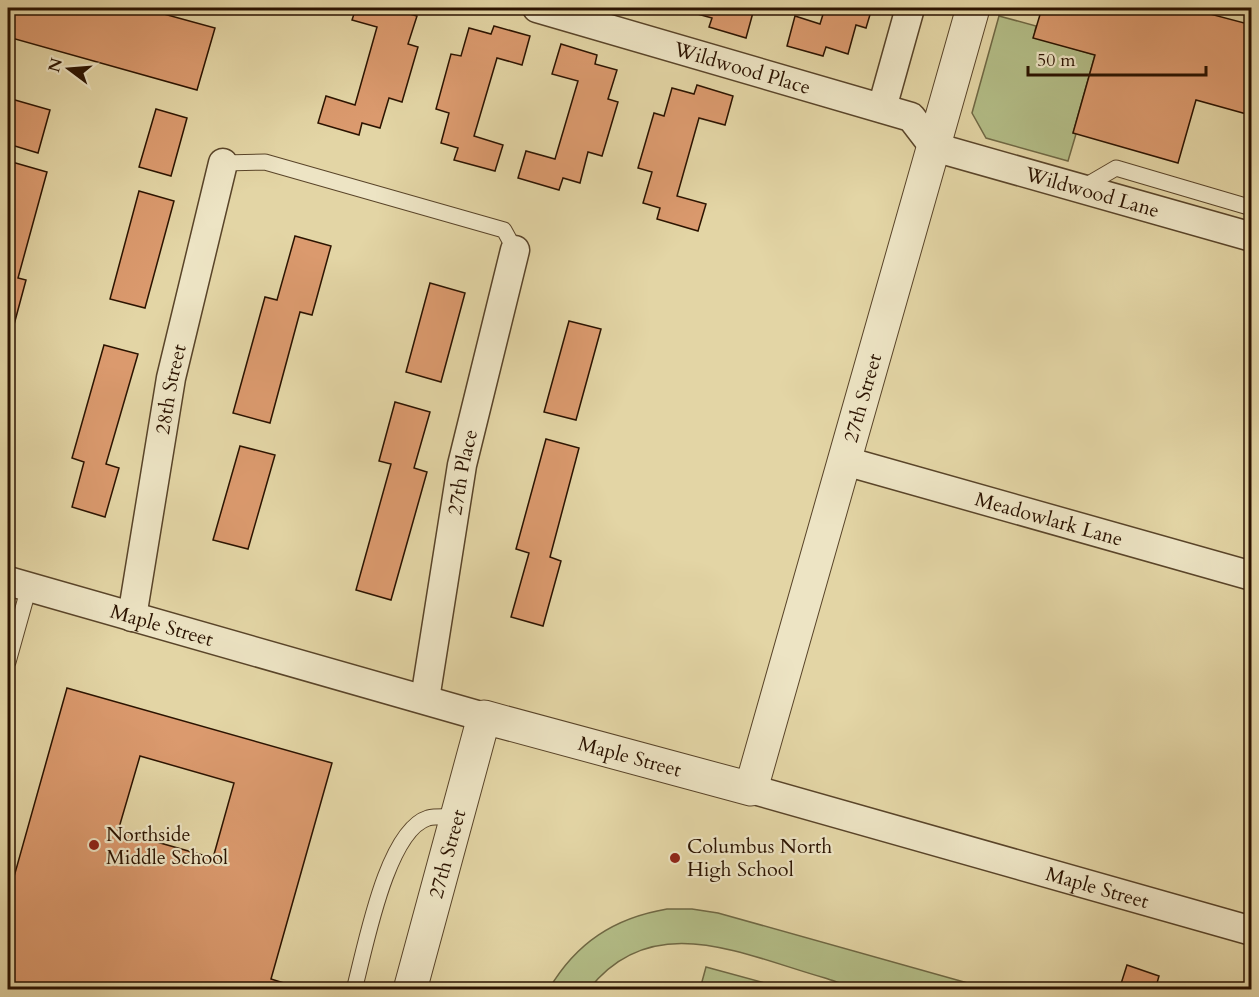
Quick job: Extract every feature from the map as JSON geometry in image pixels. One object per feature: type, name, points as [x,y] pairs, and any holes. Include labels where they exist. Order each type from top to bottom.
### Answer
[{"type":"street","name":"Wildwood Place","points":[[537,8],[911,117],[934,147]]},
{"type":"street","points":[[882,108],[909,8]]},
{"type":"street","name":"27th Street","points":[[751,789],[973,8]]},
{"type":"street","name":"Wildwood Lane","points":[[934,147],[1251,237]]},
{"type":"street","name":"28th Street","points":[[132,617],[171,378],[223,163]]},
{"type":"street","name":"27th Place","points":[[425,699],[462,465],[515,250]]},
{"type":"street","name":"Meadowlark Lane","points":[[845,462],[1251,576]]},
{"type":"street","name":"Maple Street","points":[[18,584],[1251,931]]},
{"type":"street","name":"27th Street","points":[[410,990],[484,717]]},
{"type":"lane","points":[[223,163],[266,162],[504,230],[515,250]]},
{"type":"lane","points":[[1080,189],[1116,168],[1251,208]]},
{"type":"lane","points":[[8,662],[18,584]]},
{"type":"lane","points":[[354,990],[388,868],[402,839],[427,818],[457,817]]},
{"type":"green space","points":[[999,16],[1036,26],[1034,37],[1095,55],[1073,133],[1076,134],[1068,161],[986,138],[972,113]]},
{"type":"green space","points":[[667,909],[692,909],[718,913],[989,989],[911,992],[865,990],[731,950],[700,944],[670,944],[641,950],[614,964],[589,989],[549,989],[571,958],[598,935],[630,919]]},
{"type":"green space","points":[[706,967],[787,989],[700,989]]},
{"type":"building","points":[[8,8],[142,8],[215,28],[197,90],[8,37]]},
{"type":"building","points":[[356,8],[395,8],[395,10],[417,16],[408,44],[418,47],[402,102],[389,98],[380,128],[362,123],[359,135],[318,123],[326,96],[355,105],[377,27],[352,20]]},
{"type":"building","points":[[691,8],[754,9],[746,38],[709,27],[712,18],[690,12]]},
{"type":"building","points":[[825,8],[872,8],[866,28],[856,25],[848,54],[826,47],[823,56],[787,46],[795,16],[820,24]]},
{"type":"building","points":[[1042,8],[1205,8],[1206,13],[1252,25],[1250,115],[1196,100],[1178,163],[1073,133],[1095,55],[1033,38]]},
{"type":"building","points":[[494,26],[530,36],[522,65],[497,58],[474,136],[503,145],[495,171],[454,160],[458,148],[441,143],[449,113],[436,109],[451,54],[461,56],[469,28],[491,34]]},
{"type":"building","points":[[561,44],[597,55],[595,64],[617,70],[608,99],[618,102],[602,156],[588,152],[580,183],[563,178],[559,190],[518,178],[526,151],[555,159],[578,81],[552,74]]},
{"type":"building","points":[[697,85],[733,96],[725,125],[699,118],[677,196],[706,204],[698,231],[657,219],[660,208],[643,203],[652,172],[638,168],[654,113],[664,116],[672,88],[694,94]]},
{"type":"building","points":[[8,98],[50,110],[38,153],[8,144]]},
{"type":"building","points":[[156,109],[187,118],[171,176],[139,167]]},
{"type":"building","points":[[12,162],[47,172],[18,278],[26,280],[8,347],[8,177]]},
{"type":"building","points":[[139,191],[174,201],[145,308],[110,299]]},
{"type":"building","points":[[295,236],[331,246],[312,315],[300,312],[270,423],[233,413],[265,297],[277,300]]},
{"type":"building","points":[[430,283],[465,293],[441,382],[406,372]]},
{"type":"building","points":[[569,321],[601,329],[576,420],[544,412]]},
{"type":"building","points":[[104,345],[138,354],[106,464],[119,468],[105,517],[72,507],[84,462],[72,458]]},
{"type":"building","points":[[395,402],[430,412],[414,468],[427,472],[391,600],[356,590],[391,464],[379,461]]},
{"type":"building","points":[[546,439],[579,448],[550,557],[561,561],[543,626],[511,617],[529,553],[516,549]]},
{"type":"building","points":[[240,446],[275,455],[248,549],[213,540]]},
{"type":"building","name":"Northside Middle School","points":[[67,688],[332,763],[271,979],[284,983],[283,990],[8,990],[8,898]],"holes":[[[140,756],[234,783],[213,858],[118,831]]]},
{"type":"building","points":[[1127,965],[1159,976],[1155,990],[1119,990]]},
{"type":"place","name":"Northside Middle School","points":[[94,845]]},
{"type":"place","name":"Columbus North High School","points":[[675,858]]}]
